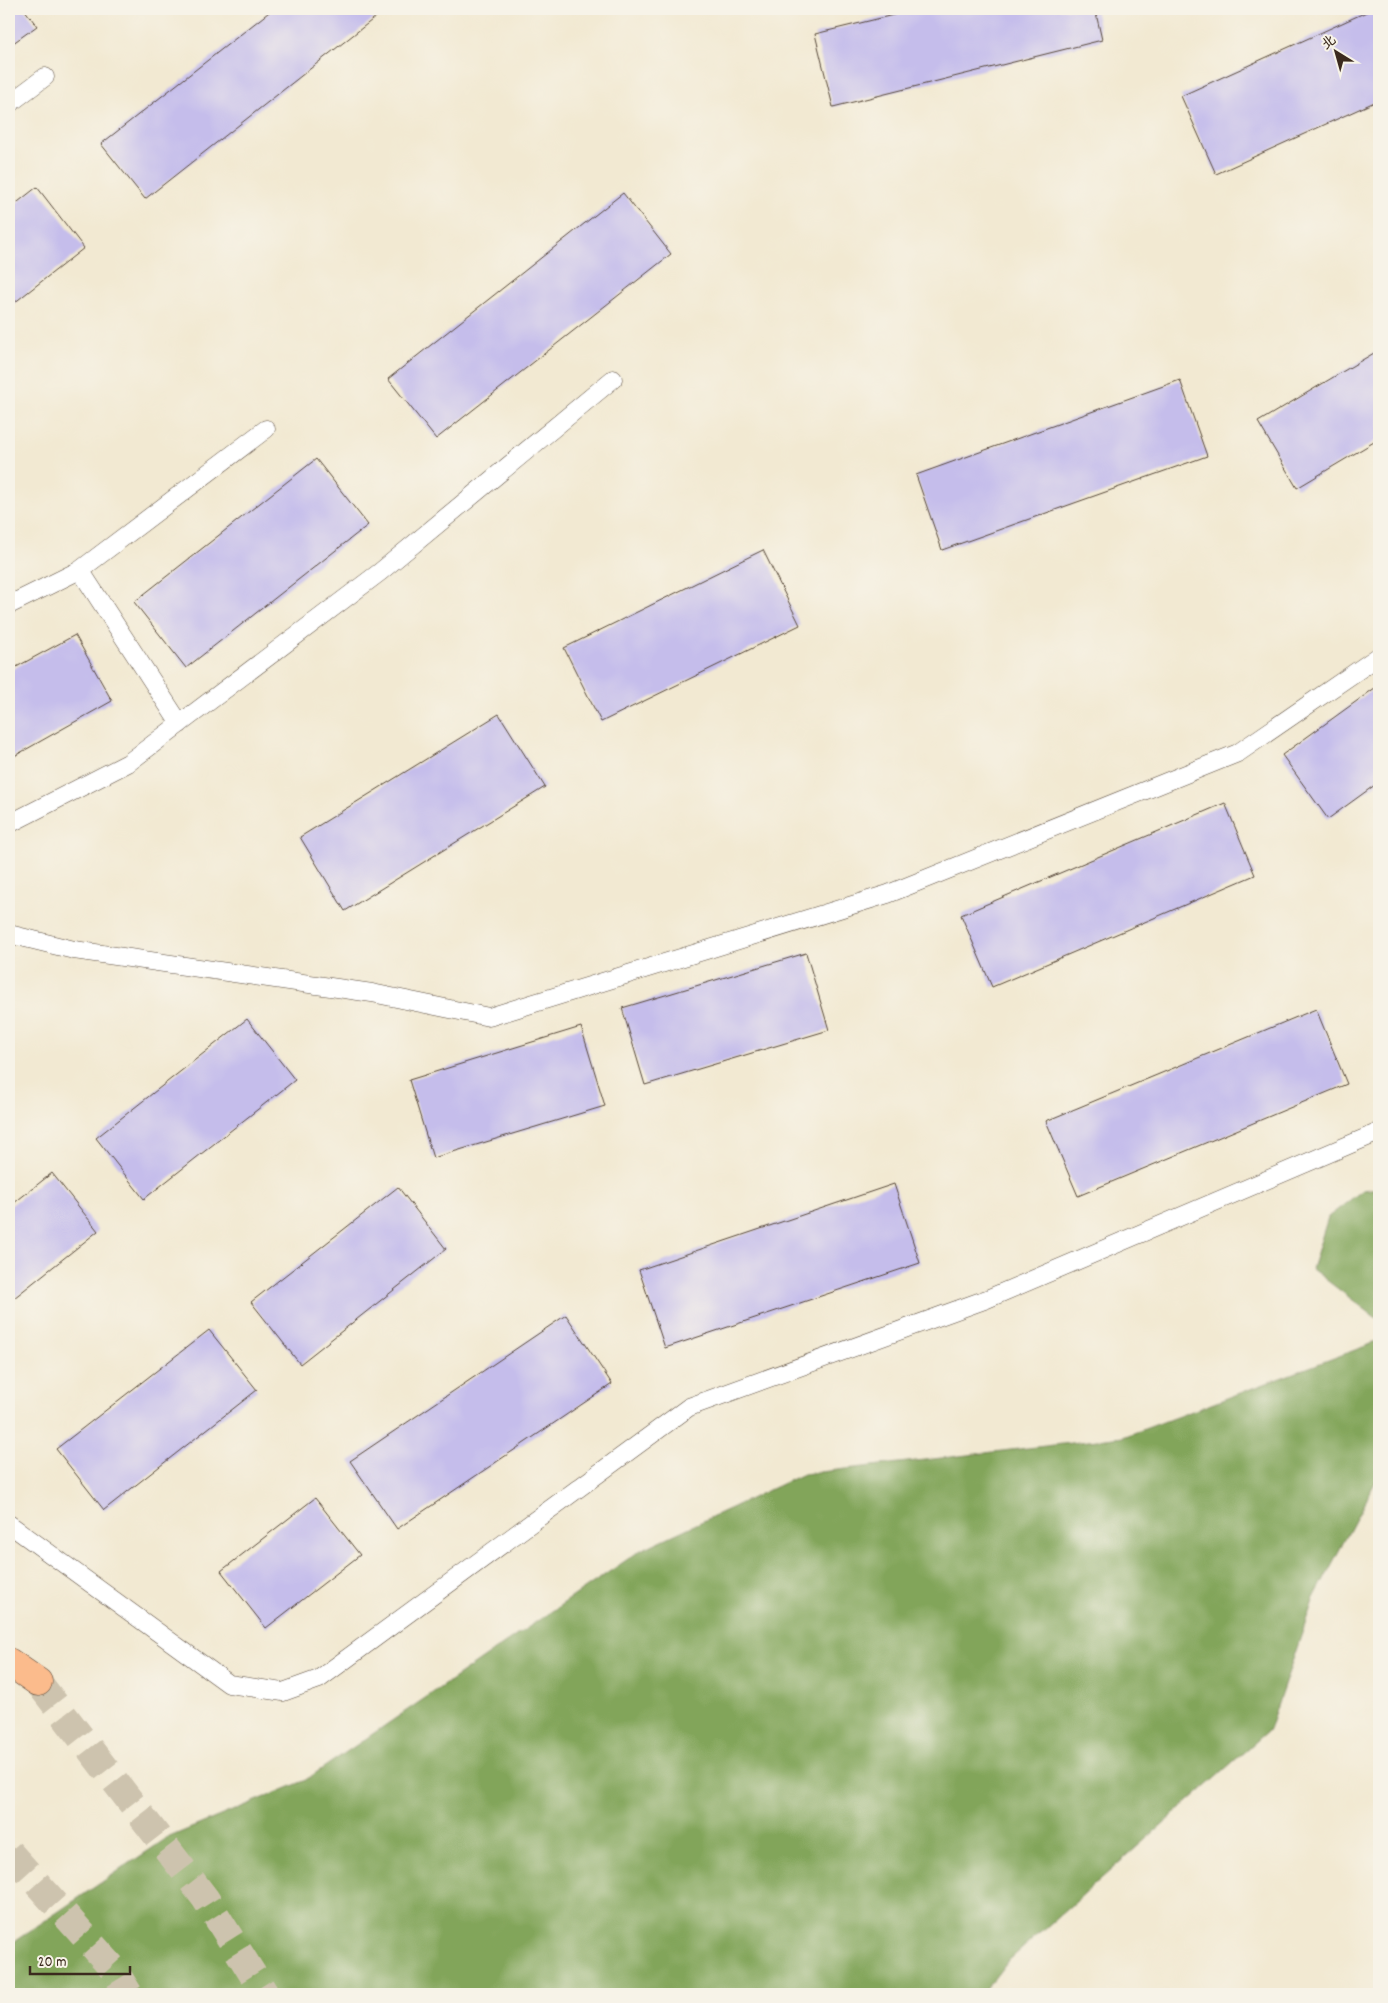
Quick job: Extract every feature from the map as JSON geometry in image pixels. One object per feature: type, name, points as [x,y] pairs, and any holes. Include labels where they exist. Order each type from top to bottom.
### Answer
[{"type":"main road","points":[[9,1662],[38,1682]]},
{"type":"lane","points":[[9,104],[45,77]]},
{"type":"lane","points":[[9,824],[128,763],[380,572],[613,379]]},
{"type":"lane","points":[[9,605],[80,570],[266,429]]},
{"type":"lane","points":[[80,570],[180,724]]},
{"type":"lane","points":[[9,934],[74,950],[372,993],[490,1017],[888,894],[1211,764],[1238,753],[1379,656]]},
{"type":"lane","points":[[9,1524],[229,1684],[283,1692],[319,1679],[688,1407],[987,1299],[1379,1132]]},
{"type":"green space","points":[[1379,1188],[1379,1320],[1312,1269],[1328,1217],[1363,1190]]},
{"type":"green space","points":[[1379,1341],[1379,1475],[1314,1598],[1269,1730],[1007,1962],[982,1994],[9,1994],[9,1945],[167,1838],[304,1781],[641,1550],[803,1474],[1123,1437]]},
{"type":"building","points":[[9,9],[24,9],[37,26],[9,46]]},
{"type":"building","points":[[273,9],[386,9],[145,199],[101,144]]},
{"type":"building","points":[[918,9],[1095,9],[1102,40],[833,107],[815,34]]},
{"type":"building","points":[[1373,9],[1379,9],[1379,100],[1216,174],[1181,96]]},
{"type":"building","points":[[37,187],[84,248],[9,307],[9,209]]},
{"type":"building","points":[[623,193],[671,254],[436,439],[388,379]]},
{"type":"building","points":[[1379,350],[1379,439],[1297,488],[1258,422]]},
{"type":"building","points":[[1180,380],[1207,456],[942,550],[916,475]]},
{"type":"building","points":[[316,459],[368,525],[186,668],[134,602]]},
{"type":"building","points":[[763,550],[800,625],[601,722],[564,648]]},
{"type":"building","points":[[75,635],[112,701],[9,759],[9,671]]},
{"type":"building","points":[[1379,685],[1379,782],[1328,819],[1282,755]]},
{"type":"building","points":[[499,714],[545,787],[345,911],[300,837]]},
{"type":"building","points":[[1225,803],[1255,875],[992,987],[961,915]]},
{"type":"building","points":[[806,953],[829,1030],[645,1085],[622,1008]]},
{"type":"building","points":[[1316,1009],[1347,1084],[1078,1196],[1046,1121]]},
{"type":"building","points":[[247,1019],[295,1080],[144,1199],[96,1138]]},
{"type":"building","points":[[581,1027],[605,1106],[433,1158],[409,1080]]},
{"type":"building","points":[[52,1173],[98,1231],[9,1302],[9,1207]]},
{"type":"building","points":[[894,1184],[920,1263],[665,1348],[639,1270]]},
{"type":"building","points":[[398,1187],[446,1249],[300,1364],[251,1302]]},
{"type":"building","points":[[566,1315],[612,1384],[397,1529],[350,1461]]},
{"type":"building","points":[[209,1330],[257,1390],[104,1510],[56,1449]]},
{"type":"building","points":[[315,1498],[360,1555],[266,1628],[221,1571]]},
{"type":"tunnel","points":[[38,1682],[205,1898],[265,1994]]},
{"type":"tunnel","points":[[9,1852],[112,1967],[129,1994]]}]
